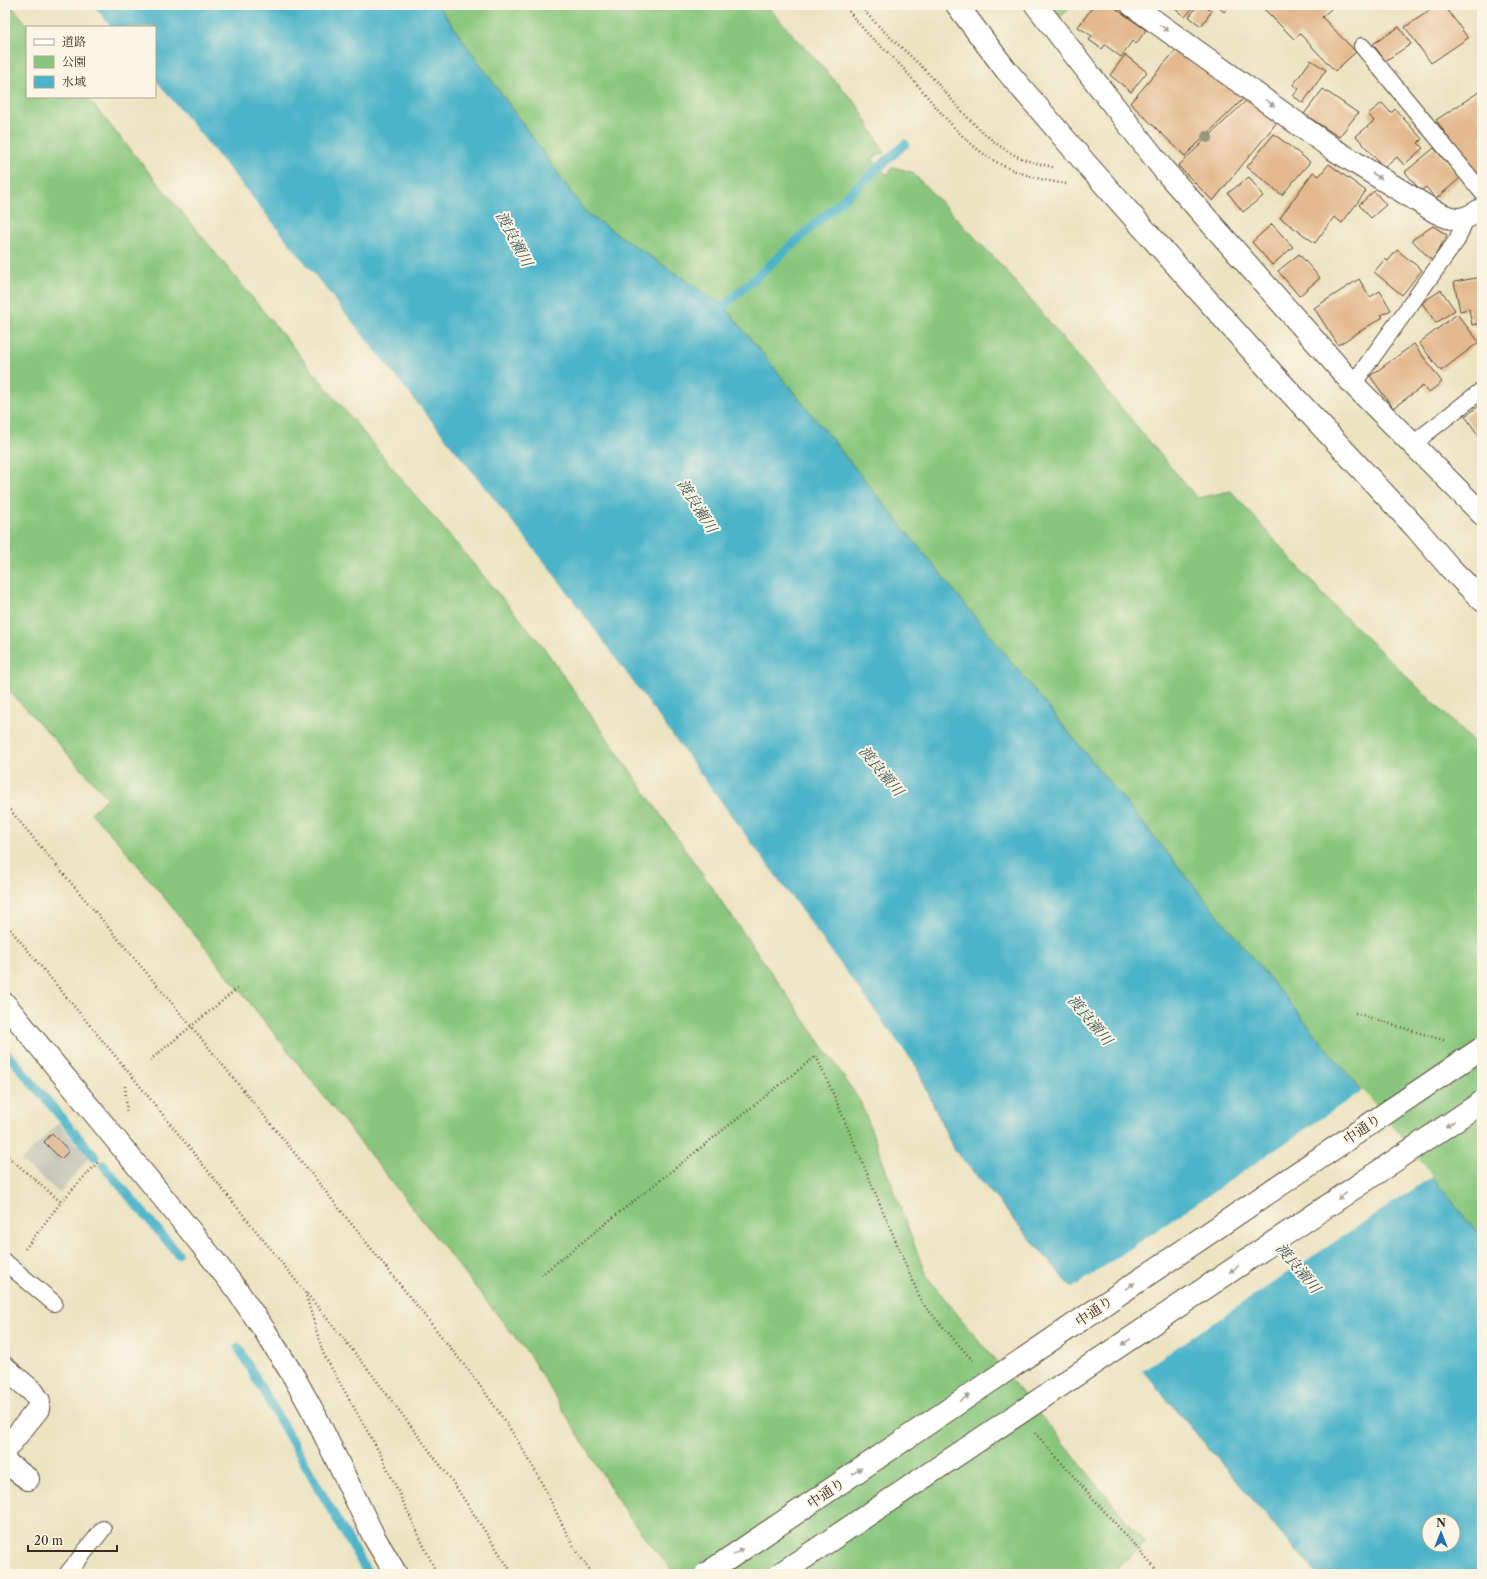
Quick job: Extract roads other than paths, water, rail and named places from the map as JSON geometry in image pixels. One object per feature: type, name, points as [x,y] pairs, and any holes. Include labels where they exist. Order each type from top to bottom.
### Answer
[{"type":"street","points":[[958,5],[1006,70],[1088,166],[1273,374],[1415,527],[1451,570],[1482,600]]},
{"type":"street","points":[[1036,5],[1163,169],[1353,384],[1413,446],[1478,503]]},
{"type":"street","points":[[1132,5],[1333,148],[1434,211],[1450,219],[1478,211]]},
{"type":"street","points":[[5,1004],[201,1244],[236,1289],[265,1331],[315,1415],[374,1537],[396,1574]]},
{"type":"street","name":"中通り","points":[[706,1574],[1482,1048]]},
{"type":"street","points":[[780,1574],[1482,1102]]},
{"type":"street","points":[[5,1368],[33,1392],[39,1401],[38,1409],[5,1450]]},
{"type":"street","points":[[5,1462],[28,1479]]},
{"type":"lane","points":[[1353,384],[1478,211],[1362,46]]},
{"type":"lane","points":[[1413,446],[1424,435],[1482,390]]},
{"type":"lane","points":[[5,1262],[54,1303]]},
{"type":"lane","points":[[67,1574],[103,1529]]},
{"type":"water","name":"渡良瀬川","points":[[94,5],[438,5],[586,213],[724,306],[1056,717],[1458,1209],[1482,1236],[1482,1574],[1316,1574],[953,1148],[917,1068],[550,569],[253,198],[156,80],[156,26],[111,26]]},
{"type":"waterway","points":[[714,312],[724,306],[905,144]]},
{"type":"waterway","points":[[5,1051],[95,1157]]},
{"type":"waterway","points":[[103,1165],[178,1254]]},
{"type":"waterway","points":[[238,1347],[368,1574]]}]
